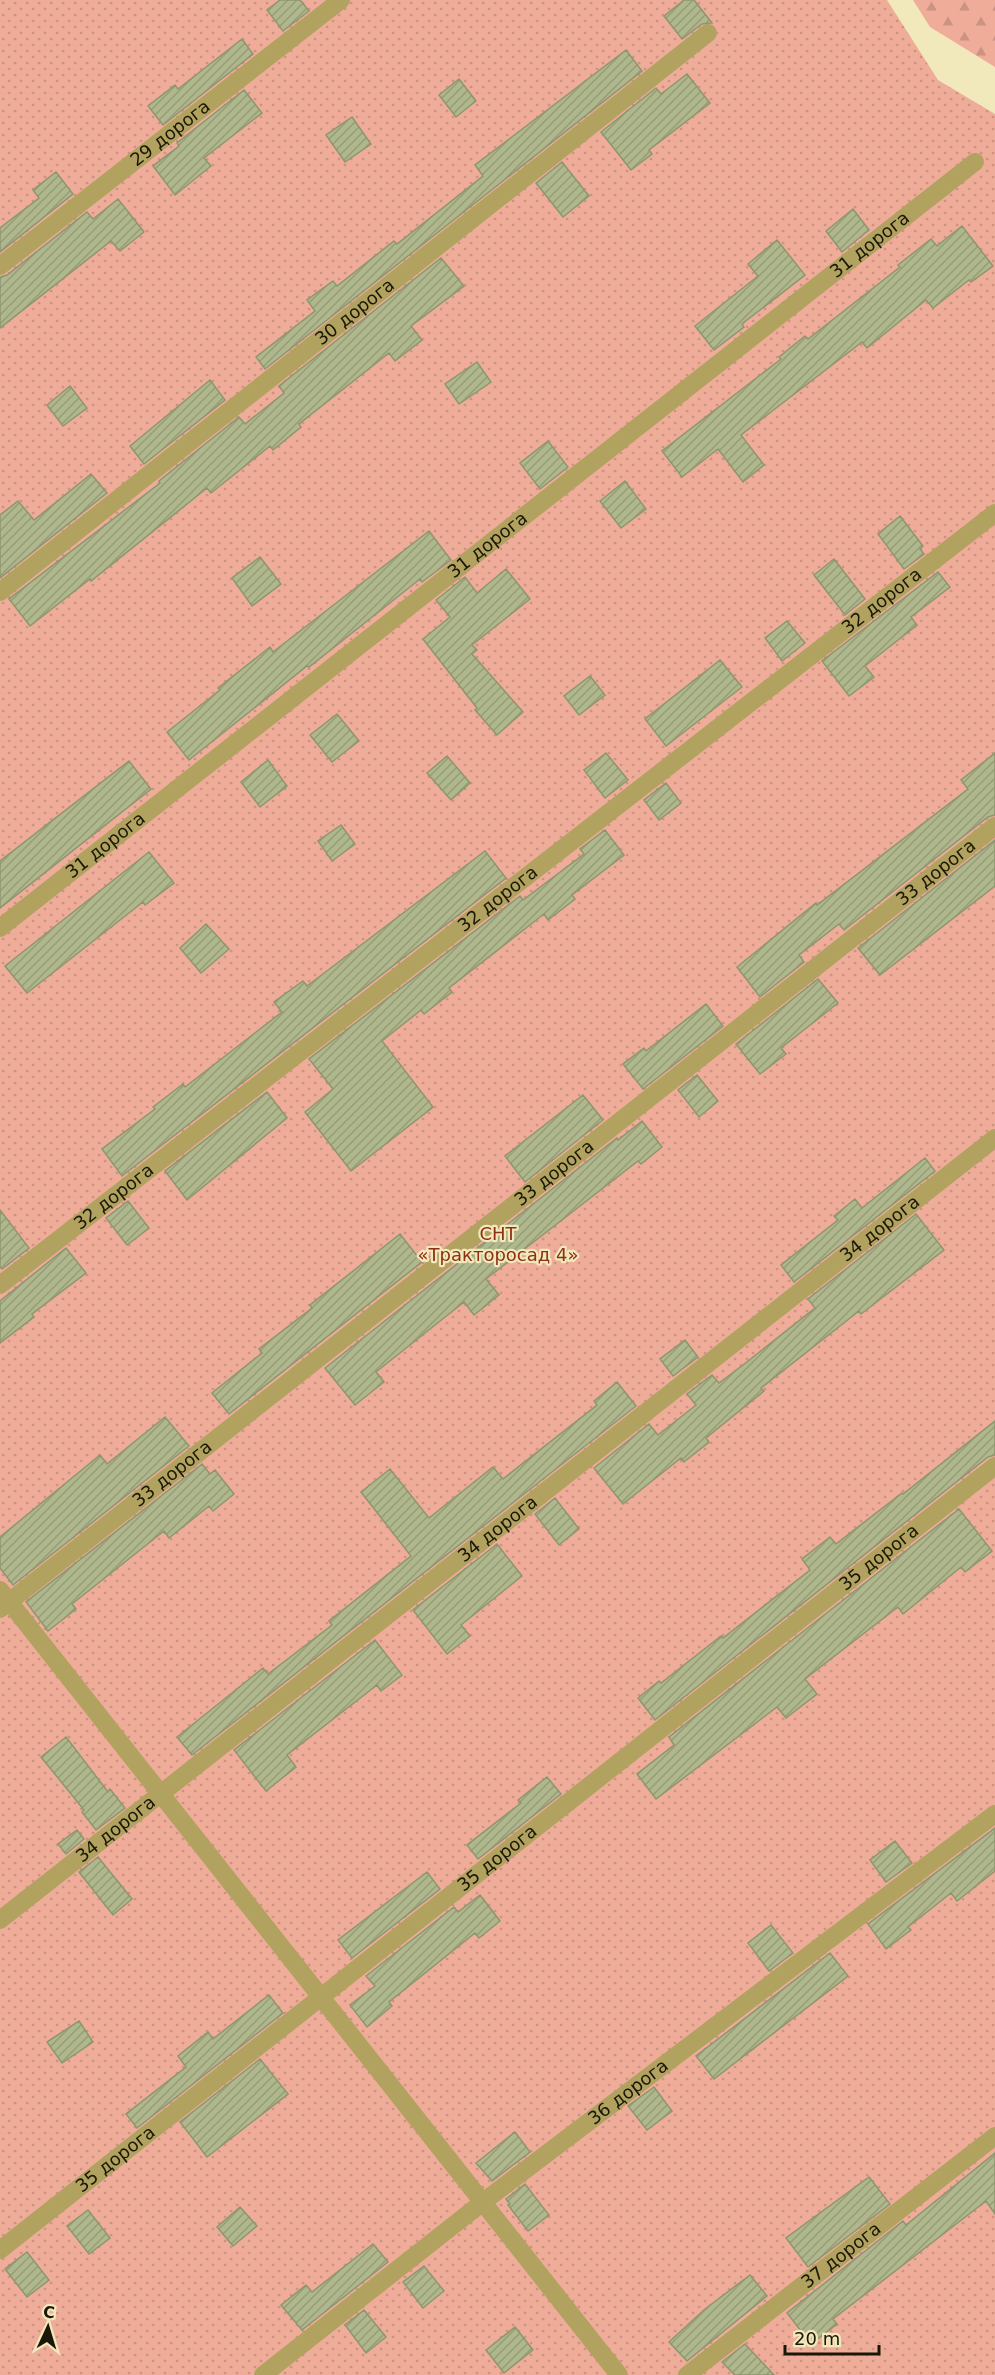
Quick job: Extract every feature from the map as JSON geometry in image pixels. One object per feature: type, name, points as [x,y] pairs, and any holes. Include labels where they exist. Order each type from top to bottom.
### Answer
[{"type":"street","name":"29 дорога","points":[[0,266],[341,0]]},
{"type":"street","name":"30 дорога","points":[[0,592],[708,33]]},
{"type":"street","name":"31 дорога","points":[[0,928],[975,162]]},
{"type":"street","name":"32 дорога","points":[[0,1285],[995,513]]},
{"type":"street","name":"33 дорога","points":[[3,1600],[995,826]]},
{"type":"street","name":"34 дорога","points":[[0,1920],[995,1138]]},
{"type":"street","name":"35 дорога","points":[[0,2250],[995,1466]]},
{"type":"street","points":[[3,1600],[161,1794],[619,2375]]},
{"type":"street","name":"36 дорога","points":[[263,2375],[483,2202],[995,1814]]},
{"type":"street","name":"37 дорога","points":[[687,2375],[995,2136]]},
{"type":"green space","name":"СНТ «Тракторосад 4»","points":[[0,0],[887,0],[938,80],[995,114],[995,2375],[0,2375]]},
{"type":"green space","points":[[913,0],[995,0],[995,67],[930,27]]},
{"type":"building","points":[[280,0],[300,0],[309,11],[283,31],[267,10]]},
{"type":"building","points":[[684,0],[694,0],[712,23],[702,24],[682,39],[664,16]]},
{"type":"building","points":[[242,39],[253,54],[163,125],[148,106],[175,85],[178,89]]},
{"type":"building","points":[[626,50],[642,71],[265,369],[256,357],[315,311],[307,300],[333,281],[337,286],[394,241],[397,244],[483,176],[475,165]]},
{"type":"building","points":[[687,74],[710,103],[649,150],[652,154],[631,170],[601,132],[656,88],[661,94]]},
{"type":"building","points":[[459,79],[476,101],[456,117],[439,95]]},
{"type":"building","points":[[244,90],[262,113],[204,158],[211,166],[175,195],[153,166],[179,146],[177,143]]},
{"type":"building","points":[[352,117],[371,144],[345,162],[326,135]]},
{"type":"building","points":[[562,162],[589,196],[563,217],[536,183]]},
{"type":"building","points":[[56,172],[73,194],[0,252],[0,228],[39,198],[33,190]]},
{"type":"building","points":[[118,199],[144,232],[120,251],[111,241],[0,328],[0,277],[7,275],[87,212],[93,219]]},
{"type":"building","points":[[853,209],[869,230],[842,252],[826,231]]},
{"type":"building","points":[[962,226],[993,266],[971,282],[969,280],[933,308],[926,300],[867,348],[862,342],[741,435],[764,465],[743,482],[718,449],[682,477],[662,451],[781,359],[779,357],[805,336],[808,339],[900,267],[898,265],[931,239],[937,246]]},
{"type":"building","points":[[777,240],[805,275],[742,324],[744,327],[714,350],[695,326],[758,276],[748,264]]},
{"type":"building","points":[[441,258],[464,286],[411,326],[422,340],[395,361],[389,353],[299,424],[301,427],[273,450],[270,446],[211,493],[207,488],[91,581],[90,579],[30,626],[9,599],[160,483],[159,481],[239,417],[245,424],[284,393],[279,386]]},
{"type":"building","points":[[477,362],[491,382],[459,404],[445,384]]},
{"type":"building","points":[[210,380],[225,400],[144,464],[130,446]]},
{"type":"building","points":[[70,386],[87,408],[63,426],[47,405]]},
{"type":"building","points":[[548,441],[568,467],[540,489],[520,463]]},
{"type":"building","points":[[91,474],[107,493],[0,578],[0,515],[18,501],[34,520]]},
{"type":"building","points":[[625,481],[646,509],[621,528],[600,501]]},
{"type":"building","points":[[900,516],[923,546],[920,549],[924,554],[904,569],[878,534]]},
{"type":"building","points":[[429,531],[451,560],[422,582],[420,579],[189,760],[167,732],[270,647],[273,652]]},
{"type":"building","points":[[260,557],[281,584],[252,606],[232,578]]},
{"type":"building","points":[[834,559],[865,599],[845,615],[814,575]]},
{"type":"building","points":[[506,569],[530,599],[472,645],[477,650],[472,654],[523,712],[497,735],[475,710],[477,708],[423,639],[450,617],[436,600],[465,577],[477,593]]},
{"type":"building","points":[[938,572],[950,587],[911,617],[917,625],[865,666],[874,677],[849,696],[822,661]]},
{"type":"building","points":[[787,621],[805,643],[782,661],[765,638]]},
{"type":"building","points":[[720,660],[742,687],[666,746],[645,719]]},
{"type":"building","points":[[590,676],[605,695],[579,715],[564,696]]},
{"type":"building","points":[[337,714],[359,741],[332,762],[310,735]]},
{"type":"building","points":[[606,753],[628,780],[605,798],[584,770]]},
{"type":"building","points":[[995,753],[995,815],[988,817],[844,930],[839,924],[799,955],[804,962],[760,997],[737,967],[816,903],[817,905],[968,789],[961,780]]},
{"type":"building","points":[[447,756],[470,783],[451,800],[427,773]]},
{"type":"building","points":[[268,760],[287,786],[260,807],[241,782]]},
{"type":"building","points":[[129,761],[151,789],[0,908],[0,861]]},
{"type":"building","points":[[666,783],[681,803],[659,820],[644,800]]},
{"type":"building","points":[[341,825],[355,844],[332,861],[318,841]]},
{"type":"building","points":[[605,830],[624,855],[572,895],[575,899],[548,920],[544,914],[449,988],[452,992],[424,1014],[421,1010],[382,1041],[433,1107],[351,1171],[305,1112],[333,1089],[309,1059],[520,896],[523,900],[584,854],[580,849]]},
{"type":"building","points":[[995,840],[995,886],[880,975],[858,948]]},
{"type":"building","points":[[485,851],[506,878],[122,1176],[102,1149],[155,1109],[153,1107],[183,1084],[185,1087],[282,1012],[274,1002],[303,981],[307,986]]},
{"type":"building","points":[[149,852],[174,883],[145,905],[143,902],[27,993],[5,966]]},
{"type":"building","points":[[206,924],[229,949],[201,973],[180,948]]},
{"type":"building","points":[[818,979],[838,1003],[781,1048],[786,1054],[760,1074],[736,1044]]},
{"type":"building","points":[[706,1004],[723,1026],[643,1089],[623,1064],[644,1048],[646,1051]]},
{"type":"building","points":[[697,1075],[718,1101],[699,1117],[678,1090]]},
{"type":"building","points":[[267,1092],[287,1118],[187,1200],[165,1171]]},
{"type":"building","points":[[583,1095],[603,1120],[525,1182],[505,1156]]},
{"type":"building","points":[[642,1121],[662,1147],[641,1164],[638,1161],[486,1279],[499,1295],[474,1315],[464,1302],[376,1372],[384,1382],[355,1405],[325,1368],[617,1138],[618,1140]]},
{"type":"building","points":[[925,1158],[935,1171],[794,1282],[781,1265],[838,1220],[834,1216],[855,1199],[862,1208]]},
{"type":"building","points":[[128,1201],[149,1228],[127,1245],[106,1218]]},
{"type":"building","points":[[0,1210],[29,1248],[2,1269],[0,1267]]},
{"type":"building","points":[[916,1214],[944,1250],[861,1314],[859,1311],[761,1388],[764,1391],[706,1438],[709,1442],[684,1462],[681,1458],[623,1504],[594,1468],[649,1424],[658,1435],[696,1405],[687,1394],[712,1375],[719,1383],[743,1365],[815,1308],[808,1299]]},
{"type":"building","points":[[400,1234],[422,1262],[229,1414],[212,1393],[262,1353],[259,1349],[312,1308],[310,1305]]},
{"type":"building","points":[[66,1248],[86,1273],[32,1314],[34,1317],[0,1343],[0,1301]]},
{"type":"building","points":[[685,1340],[698,1357],[673,1376],[660,1359]]},
{"type":"building","points":[[617,1382],[636,1406],[192,1755],[177,1737],[263,1668],[268,1674],[332,1625],[329,1621],[411,1556],[361,1492],[390,1469],[429,1518],[493,1467],[503,1479],[597,1405],[594,1401]]},
{"type":"building","points":[[165,1417],[189,1446],[13,1585],[0,1568],[0,1537],[100,1455],[107,1464]]},
{"type":"building","points":[[995,1421],[995,1455],[988,1457],[655,1720],[638,1698],[721,1636],[723,1638],[810,1570],[802,1559],[830,1537],[836,1544]]},
{"type":"building","points":[[202,1464],[210,1474],[215,1470],[234,1494],[213,1511],[209,1506],[169,1538],[164,1531],[72,1604],[76,1609],[48,1631],[26,1602]]},
{"type":"building","points":[[555,1498],[579,1529],[559,1545],[535,1514]]},
{"type":"building","points":[[959,1509],[992,1551],[965,1572],[961,1567],[903,1614],[898,1607],[805,1679],[817,1694],[786,1718],[777,1707],[656,1799],[637,1774],[674,1745],[669,1737]]},
{"type":"building","points":[[497,1544],[522,1576],[461,1625],[470,1636],[447,1654],[413,1610]]},
{"type":"building","points":[[375,1640],[402,1675],[381,1691],[377,1685],[287,1755],[296,1767],[266,1791],[234,1750]]},
{"type":"building","points":[[66,1737],[108,1792],[110,1789],[125,1808],[96,1830],[82,1812],[84,1810],[41,1757]]},
{"type":"building","points":[[547,1777],[561,1794],[478,1859],[467,1845],[521,1803],[518,1800]]},
{"type":"building","points":[[995,1828],[995,1871],[957,1901],[951,1893],[908,1927],[911,1930],[886,1949],[868,1924]]},
{"type":"building","points":[[77,1830],[84,1839],[66,1854],[58,1844]]},
{"type":"building","points":[[895,1841],[912,1863],[886,1882],[870,1860]]},
{"type":"building","points":[[98,1857],[132,1899],[113,1915],[79,1872]]},
{"type":"building","points":[[427,1872],[440,1889],[352,1958],[338,1940]]},
{"type":"building","points":[[480,1895],[500,1921],[479,1938],[475,1933],[389,2002],[392,2006],[367,2027],[350,2005],[375,1986],[366,1976],[454,1907],[458,1912]]},
{"type":"building","points":[[771,1925],[793,1953],[769,1971],[748,1943]]},
{"type":"building","points":[[830,1953],[848,1976],[714,2079],[696,2056]]},
{"type":"building","points":[[269,1995],[283,2013],[137,2128],[126,2114],[186,2067],[178,2056],[208,2032],[213,2039]]},
{"type":"building","points":[[79,2021],[93,2042],[62,2063],[47,2042]]},
{"type":"building","points":[[260,2059],[288,2094],[207,2157],[180,2122]]},
{"type":"building","points":[[654,2087],[672,2111],[647,2130],[628,2106]]},
{"type":"building","points":[[515,2132],[530,2152],[492,2181],[476,2163]]},
{"type":"building","points":[[995,2153],[995,2214],[986,2201],[833,2319],[837,2324],[811,2344],[787,2313],[903,2221],[906,2225]]},
{"type":"building","points":[[869,2177],[890,2204],[808,2267],[786,2238]]},
{"type":"building","points":[[525,2184],[549,2215],[528,2231],[506,2199]]},
{"type":"building","points":[[240,2207],[257,2226],[233,2246],[217,2227]]},
{"type":"building","points":[[88,2210],[110,2238],[89,2254],[67,2226]]},
{"type":"building","points":[[373,2244],[388,2262],[302,2330],[281,2305],[306,2285],[312,2292]]},
{"type":"building","points":[[27,2252],[49,2280],[27,2297],[5,2269]]},
{"type":"building","points":[[424,2266],[444,2291],[423,2308],[403,2282]]},
{"type":"building","points":[[750,2275],[767,2296],[687,2361],[669,2342],[705,2309]]},
{"type":"building","points":[[364,2310],[386,2337],[366,2353],[345,2325]]},
{"type":"building","points":[[515,2327],[533,2350],[504,2373],[486,2350]]},
{"type":"building","points":[[745,2344],[774,2375],[735,2375],[722,2362]]}]
